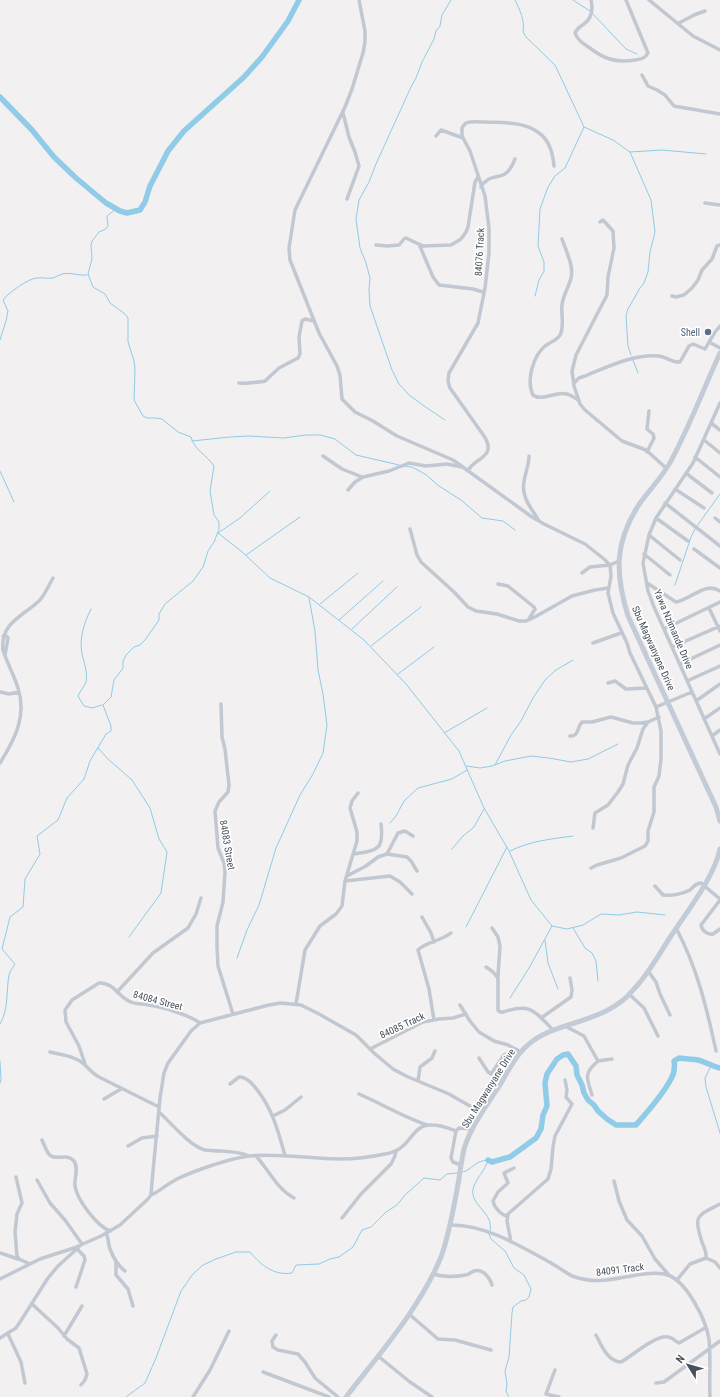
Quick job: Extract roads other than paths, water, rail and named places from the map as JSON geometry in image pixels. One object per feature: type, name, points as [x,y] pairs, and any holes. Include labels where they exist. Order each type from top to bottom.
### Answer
[{"type":"main road","name":"Sbu Magwanyane Drive","points":[[720,354],[675,453],[632,516],[622,540],[618,575],[620,590],[628,616],[716,807],[720,821]]},
{"type":"main road","name":"Sbu Magwanyane Drive","points":[[346,1397],[409,1314],[423,1293],[433,1274],[442,1254],[450,1225],[464,1148],[473,1128],[519,1051],[532,1040],[545,1033],[593,1017],[606,1011],[629,994],[641,982],[704,885],[714,868],[720,849]]},
{"type":"street","points":[[359,0],[365,31],[365,42],[352,89],[343,112],[295,210],[290,238],[289,256],[319,333],[337,366],[340,375],[341,397],[346,404],[355,412],[397,436],[442,454],[463,467],[540,522],[585,544],[610,565],[611,576],[608,593],[611,608],[621,633],[656,707],[659,717],[662,748],[659,776],[654,787],[654,812],[649,828],[647,844],[621,858],[597,864],[591,868]]},
{"type":"street","points":[[591,0],[592,12],[585,24],[576,30],[576,36],[583,44],[599,55],[608,59],[627,61],[643,58],[647,56],[648,52],[626,0]]},
{"type":"street","points":[[649,0],[693,36],[720,50]]},
{"type":"street","points":[[679,24],[694,15],[704,12]]},
{"type":"street","points":[[642,75],[648,86],[665,95],[674,106],[720,114]]},
{"type":"street","points":[[343,112],[348,137],[355,152],[358,166],[347,199]]},
{"type":"street","points":[[463,138],[461,133],[462,128],[467,123],[519,124],[535,130],[544,137],[553,157],[554,166]]},
{"type":"street","points":[[436,136],[442,130],[463,138]]},
{"type":"street","name":"84076 Track","points":[[463,138],[470,151],[487,203],[489,228],[484,292],[478,323],[448,377],[450,388],[484,436],[487,444],[486,454],[471,466],[468,471]]},
{"type":"street","points":[[481,187],[486,180],[508,173],[515,159]]},
{"type":"street","points":[[376,245],[399,245],[406,238],[423,246],[446,246],[456,243],[461,239],[468,227],[475,182],[478,177]]},
{"type":"street","points":[[705,203],[720,205]]},
{"type":"street","points":[[600,222],[603,220],[613,232],[614,248],[608,277],[607,292],[606,298],[576,355],[572,371],[574,383],[579,401],[585,410],[622,441],[648,452],[666,468]]},
{"type":"street","points":[[562,239],[572,272],[563,301],[561,332],[558,338],[541,350],[534,360],[531,391],[532,395],[536,397],[542,398],[561,393],[568,394],[579,401]]},
{"type":"street","points":[[419,244],[433,277],[439,285],[484,292]]},
{"type":"street","points":[[672,296],[680,296],[690,291],[698,280],[702,270],[713,258],[717,246],[720,245]]},
{"type":"street","points":[[239,383],[243,384],[248,382],[265,381],[279,368],[297,359],[300,354],[299,337],[302,321],[304,319],[314,321]]},
{"type":"street","points":[[574,383],[579,378],[634,357],[661,356],[674,362],[680,362],[689,346],[693,344],[705,349],[720,326]]},
{"type":"street","points":[[709,342],[720,348]]},
{"type":"street","name":"Yawa Nzimande Drive","points":[[719,406],[687,474],[665,503],[656,518],[649,535],[644,554],[644,563],[646,583],[652,602],[720,753]]},
{"type":"street","points":[[648,452],[654,438],[653,434],[647,429],[649,411]]},
{"type":"street","points":[[711,423],[720,430]]},
{"type":"street","points":[[704,440],[720,453]]},
{"type":"street","points":[[323,456],[342,469],[362,478]]},
{"type":"street","points":[[529,456],[528,470],[524,481],[524,496],[540,522]]},
{"type":"street","points":[[695,457],[720,477]]},
{"type":"street","points":[[348,490],[355,482],[362,478],[389,471],[409,463],[426,466],[447,464],[463,467]]},
{"type":"street","points":[[687,474],[712,493]]},
{"type":"street","points":[[676,489],[704,508]]},
{"type":"street","points":[[665,503],[720,546]]},
{"type":"street","points":[[656,518],[688,542]]},
{"type":"street","points":[[715,518],[720,522]]},
{"type":"street","points":[[410,529],[421,562],[468,607],[476,612],[497,614],[519,621],[529,620],[572,596],[608,588]]},
{"type":"street","points":[[649,535],[680,560]]},
{"type":"street","points":[[694,549],[720,568]]},
{"type":"street","points":[[644,554],[670,575]]},
{"type":"street","points":[[582,573],[590,567],[610,565],[619,561]]},
{"type":"street","points":[[0,763],[14,738],[20,723],[21,704],[19,692],[4,656],[2,644],[3,636],[8,625],[41,599],[53,578]]},
{"type":"street","points":[[646,583],[676,602],[710,588],[715,588],[720,591]]},
{"type":"street","points":[[498,584],[508,586],[534,607],[529,620]]},
{"type":"street","points":[[664,629],[720,602]]},
{"type":"street","points":[[709,608],[719,626],[720,631]]},
{"type":"street","points":[[672,647],[719,626]]},
{"type":"street","points":[[592,643],[621,633]]},
{"type":"street","points":[[680,664],[720,645]]},
{"type":"street","points":[[688,681],[720,667]]},
{"type":"street","points":[[608,683],[615,681],[627,690],[647,688]]},
{"type":"street","points":[[696,701],[720,684]]},
{"type":"street","points":[[0,692],[9,694],[19,692]]},
{"type":"street","points":[[656,707],[692,692]]},
{"type":"street","name":"84083 Street","points":[[221,704],[222,734],[229,785],[228,792],[219,802],[215,811],[218,844],[224,863],[225,872],[222,908],[217,926],[217,947],[218,966],[233,1014]]},
{"type":"street","points":[[704,719],[720,708]]},
{"type":"street","points":[[570,736],[575,736],[582,722],[592,722],[608,717],[614,717],[636,723],[648,722],[659,717]]},
{"type":"street","points":[[593,828],[595,813],[608,805],[621,788],[628,765],[648,722]]},
{"type":"street","points":[[712,736],[720,730]]},
{"type":"street","points":[[296,1004],[303,954],[320,926],[336,914],[343,902],[345,881],[354,854],[358,834],[350,808],[352,801],[358,793]]},
{"type":"street","points":[[354,854],[371,851],[379,846],[382,839],[381,824]]},
{"type":"street","points":[[388,854],[398,833],[405,831],[413,836]]},
{"type":"street","points":[[347,876],[378,858],[388,854],[407,857],[417,871]]},
{"type":"street","points":[[345,881],[390,876],[400,882],[412,894]]},
{"type":"street","points":[[655,886],[661,893],[666,895],[686,891],[698,883],[701,883],[720,900],[701,925],[702,929],[709,934],[716,933],[720,929]]},
{"type":"street","points":[[117,992],[153,953],[188,928],[196,914],[201,898]]},
{"type":"street","points":[[422,917],[434,942]]},
{"type":"street","points":[[492,928],[498,937],[500,946],[497,1007],[499,1012],[525,1008],[535,1012],[553,1030]]},
{"type":"street","points":[[676,928],[684,944],[703,996],[716,1052]]},
{"type":"street","points":[[434,1020],[429,989],[418,952],[422,946],[444,938],[451,933]]},
{"type":"street","points":[[486,967],[498,978]]},
{"type":"street","points":[[648,971],[650,976],[656,981],[660,994],[670,1014]]},
{"type":"street","points":[[541,1018],[571,997],[572,990],[570,978]]},
{"type":"street","name":"84084 Street","points":[[85,1064],[79,1046],[65,1018],[66,1007],[72,1000],[99,983],[108,984],[126,1000],[132,1003],[155,1006],[183,1015],[200,1023]]},
{"type":"street","points":[[629,994],[644,1008],[658,1036]]},
{"type":"street","points":[[151,1194],[159,1107],[166,1068],[192,1031],[200,1023],[273,1004],[296,1004],[314,1010],[356,1036],[393,1069],[449,1094],[482,1113]]},
{"type":"street","points":[[460,1004],[479,1032],[494,1041],[508,1045],[519,1051]]},
{"type":"street","name":"84085 Track","points":[[370,1049],[428,1021],[452,1018],[466,1014]]},
{"type":"street","points":[[564,1026],[584,1036],[598,1061]]},
{"type":"street","points":[[418,1081],[420,1067],[432,1058],[435,1051]]},
{"type":"street","points":[[479,1058],[487,1071],[491,1074],[504,1055],[519,1051]]},
{"type":"street","points":[[50,1052],[74,1057],[85,1064],[96,1076],[159,1107]]},
{"type":"street","points":[[592,1095],[587,1076],[590,1068],[598,1061],[612,1059]]},
{"type":"street","points":[[230,1084],[239,1077],[245,1078],[263,1097],[274,1116],[285,1156]]},
{"type":"street","points":[[511,1242],[507,1216],[546,1182],[550,1174],[555,1136],[572,1104],[566,1097],[567,1090],[565,1080]]},
{"type":"street","points":[[104,1099],[121,1089]]},
{"type":"street","points":[[359,1094],[414,1121],[428,1125],[438,1125],[456,1131]]},
{"type":"street","points":[[274,1116],[285,1110],[301,1097]]},
{"type":"street","points":[[159,1112],[200,1148],[240,1153],[249,1156]]},
{"type":"street","points":[[0,1279],[30,1264],[82,1245],[108,1232],[126,1220],[151,1194],[161,1190],[188,1174],[249,1156],[344,1159],[385,1154],[396,1151],[404,1145],[415,1131],[428,1125]]},
{"type":"street","points":[[461,1166],[453,1162],[451,1158],[456,1131],[459,1128],[473,1128]]},
{"type":"street","points":[[128,1146],[142,1138],[157,1136]]},
{"type":"street","points":[[42,1140],[49,1155],[52,1157],[70,1158],[75,1163],[75,1186],[78,1195],[94,1220],[108,1232],[110,1249],[116,1262],[125,1271]]},
{"type":"street","points":[[342,1218],[361,1194],[391,1164],[396,1151]]},
{"type":"street","points":[[256,1156],[265,1166],[279,1188],[294,1198]]},
{"type":"street","points":[[507,1216],[503,1215],[493,1204],[493,1201],[498,1192],[508,1183],[504,1173],[514,1168]]},
{"type":"street","points":[[16,1177],[22,1203],[17,1214],[15,1232],[17,1256],[19,1259]]},
{"type":"street","points":[[37,1180],[50,1203],[65,1220],[82,1245]]},
{"type":"street","points":[[614,1181],[619,1201],[627,1220],[644,1239],[655,1259],[668,1275]]},
{"type":"street","points":[[706,1258],[706,1250],[697,1220],[703,1212],[720,1204]]},
{"type":"street","name":"84091 Track","points":[[450,1225],[468,1226],[490,1233],[511,1242],[570,1274],[591,1280],[610,1280],[656,1273],[668,1275],[677,1280],[692,1299],[709,1340],[710,1397]]},
{"type":"street","points":[[0,1338],[8,1334],[20,1322],[48,1278],[58,1266],[82,1245]]},
{"type":"street","points":[[76,1287],[85,1260],[84,1256],[77,1249]]},
{"type":"street","points":[[0,1253],[30,1264]]},
{"type":"street","points":[[677,1280],[690,1264],[706,1258],[715,1262],[720,1268]]},
{"type":"street","points":[[116,1262],[116,1275],[128,1289],[133,1306]]},
{"type":"street","points":[[433,1274],[442,1276],[465,1275],[474,1271],[479,1271],[487,1275],[492,1285]]},
{"type":"street","points":[[32,1304],[58,1328],[64,1336],[78,1347],[86,1374],[85,1380],[81,1384]]},
{"type":"street","points":[[64,1336],[82,1306]]},
{"type":"street","points":[[409,1314],[438,1339],[455,1340],[491,1350]]},
{"type":"street","points":[[596,1335],[612,1359],[615,1362],[621,1362],[645,1345],[663,1337],[670,1337],[679,1342],[705,1328]]},
{"type":"street","points":[[193,1397],[210,1370],[229,1331]]},
{"type":"street","points":[[8,1334],[21,1362],[25,1384]]},
{"type":"street","points":[[276,1335],[272,1341],[273,1347],[298,1354],[315,1378],[338,1397]]},
{"type":"street","points":[[656,1383],[664,1382],[719,1342]]},
{"type":"street","points":[[378,1356],[410,1382],[432,1397]]},
{"type":"street","points":[[555,1370],[546,1394],[559,1397]]},
{"type":"street","points":[[263,1372],[329,1397]]},
{"type":"waterway","points":[[0,97],[32,130],[54,157],[106,203],[120,211],[127,213],[140,210],[145,202],[150,186],[168,151],[184,131],[244,77],[262,57],[288,21],[299,0]]},
{"type":"waterway","points":[[445,420],[409,395],[399,384],[392,370],[370,306],[370,278],[360,248],[356,219],[359,200],[369,182],[422,62],[434,39],[436,31],[440,26],[442,15],[451,0]]},
{"type":"waterway","points":[[515,0],[523,20],[523,32],[526,37],[555,65],[584,127],[565,168],[555,176],[548,187],[540,209],[538,246],[544,262],[544,271],[539,280],[535,296]]},
{"type":"waterway","points":[[573,0],[590,11]]},
{"type":"waterway","points":[[592,13],[626,49],[637,54]]},
{"type":"waterway","points":[[584,127],[613,140],[630,152],[651,200],[655,232],[650,252],[648,272],[644,283],[628,309],[626,316],[628,346],[631,355]]},
{"type":"waterway","points":[[630,152],[662,150],[706,154]]},
{"type":"waterway","points":[[0,1024],[5,1012],[9,975],[15,964],[2,949],[10,917],[23,907],[25,879],[40,854],[37,836],[58,820],[67,798],[84,779],[90,761],[106,734],[111,731],[111,726],[103,705],[111,697],[114,680],[123,668],[123,661],[126,655],[134,647],[140,645],[145,640],[159,620],[159,614],[165,604],[193,581],[203,567],[208,551],[214,542],[219,529],[219,522],[214,515],[210,491],[214,466],[198,449],[191,437],[178,432],[162,419],[147,418],[143,416],[134,400],[135,369],[128,342],[128,318],[110,303],[105,294],[93,287],[88,274],[92,259],[92,241],[99,232],[106,229],[108,226],[107,216],[116,209]]},
{"type":"waterway","points":[[0,340],[8,311],[3,300],[14,290],[33,279],[53,278],[61,274],[87,275]]},
{"type":"waterway","points":[[633,360],[638,373]]},
{"type":"waterway","points":[[192,441],[249,436],[284,438],[320,435],[335,439],[356,455],[399,465]]},
{"type":"waterway","points":[[404,466],[412,467],[425,474],[439,486],[461,500],[482,518],[503,521],[515,530]]},
{"type":"waterway","points":[[0,471],[14,502]]},
{"type":"waterway","points":[[270,491],[240,518],[218,533],[241,551],[270,578],[309,597],[364,640],[406,684],[459,751],[484,808],[509,851],[531,900],[552,926],[567,929],[583,925],[601,914],[619,915],[637,912],[665,915]]},
{"type":"waterway","points":[[697,526],[720,494]]},
{"type":"waterway","points":[[246,555],[300,517]]},
{"type":"waterway","points":[[675,585],[695,529]]},
{"type":"waterway","points":[[320,604],[358,573]]},
{"type":"waterway","points":[[339,620],[383,581]]},
{"type":"waterway","points":[[352,629],[397,587]]},
{"type":"waterway","points":[[237,958],[247,930],[259,905],[276,848],[300,795],[313,774],[323,753],[327,725],[318,670],[315,631],[309,598]]},
{"type":"waterway","points":[[371,646],[421,607]]},
{"type":"waterway","points":[[91,609],[84,625],[81,642],[86,672],[86,682],[78,696],[84,706],[92,708],[102,705]]},
{"type":"waterway","points":[[398,674],[434,647]]},
{"type":"waterway","points":[[495,765],[511,735],[545,680],[556,670],[573,660]]},
{"type":"waterway","points":[[444,733],[487,708]]},
{"type":"waterway","points":[[466,766],[480,768],[531,756],[571,762],[588,759],[618,744]]},
{"type":"waterway","points":[[98,748],[132,780],[150,808],[159,839],[167,852],[161,893],[129,937]]},
{"type":"waterway","points":[[390,823],[396,816],[404,801],[418,788],[452,779],[467,770]]},
{"type":"waterway","points":[[452,849],[463,836],[474,827],[484,809]]},
{"type":"waterway","points":[[510,851],[549,839],[573,836]]},
{"type":"waterway","points":[[466,927],[507,847]]},
{"type":"waterway","points":[[510,998],[529,968],[552,926]]},
{"type":"waterway","points":[[573,928],[585,948],[592,953],[596,961],[598,981]]},
{"type":"waterway","points":[[545,940],[548,963],[558,989]]},
{"type":"waterway","points":[[488,1160],[492,1162],[510,1157],[536,1138],[541,1129],[543,1115],[547,1106],[545,1083],[547,1074],[557,1059],[563,1055],[568,1054],[576,1066],[577,1075],[588,1100],[598,1111],[616,1125],[636,1125],[655,1103],[667,1085],[674,1073],[674,1061],[679,1058],[698,1060],[720,1068]]},
{"type":"waterway","points":[[0,1061],[0,1083]]},
{"type":"waterway","points":[[711,1066],[705,1078],[706,1087],[720,1133]]},
{"type":"waterway","points":[[463,1172],[477,1163],[488,1160],[485,1168],[474,1185],[473,1195],[478,1205],[489,1219],[490,1231]]},
{"type":"waterway","points":[[126,1397],[145,1383],[181,1291],[193,1274],[203,1265],[236,1252],[250,1252],[268,1268],[279,1273],[292,1273],[296,1265],[319,1264],[339,1257],[353,1247],[362,1230],[371,1227],[386,1212],[397,1205],[405,1195],[424,1178],[440,1180],[447,1174],[458,1173]]},
{"type":"waterway","points":[[489,1234],[491,1239],[505,1251],[514,1268],[524,1275],[531,1289],[529,1297],[513,1307],[509,1357],[505,1371],[507,1384],[506,1391],[509,1397]]},
{"type":"place","name":"Shell","points":[[708,332]]}]
